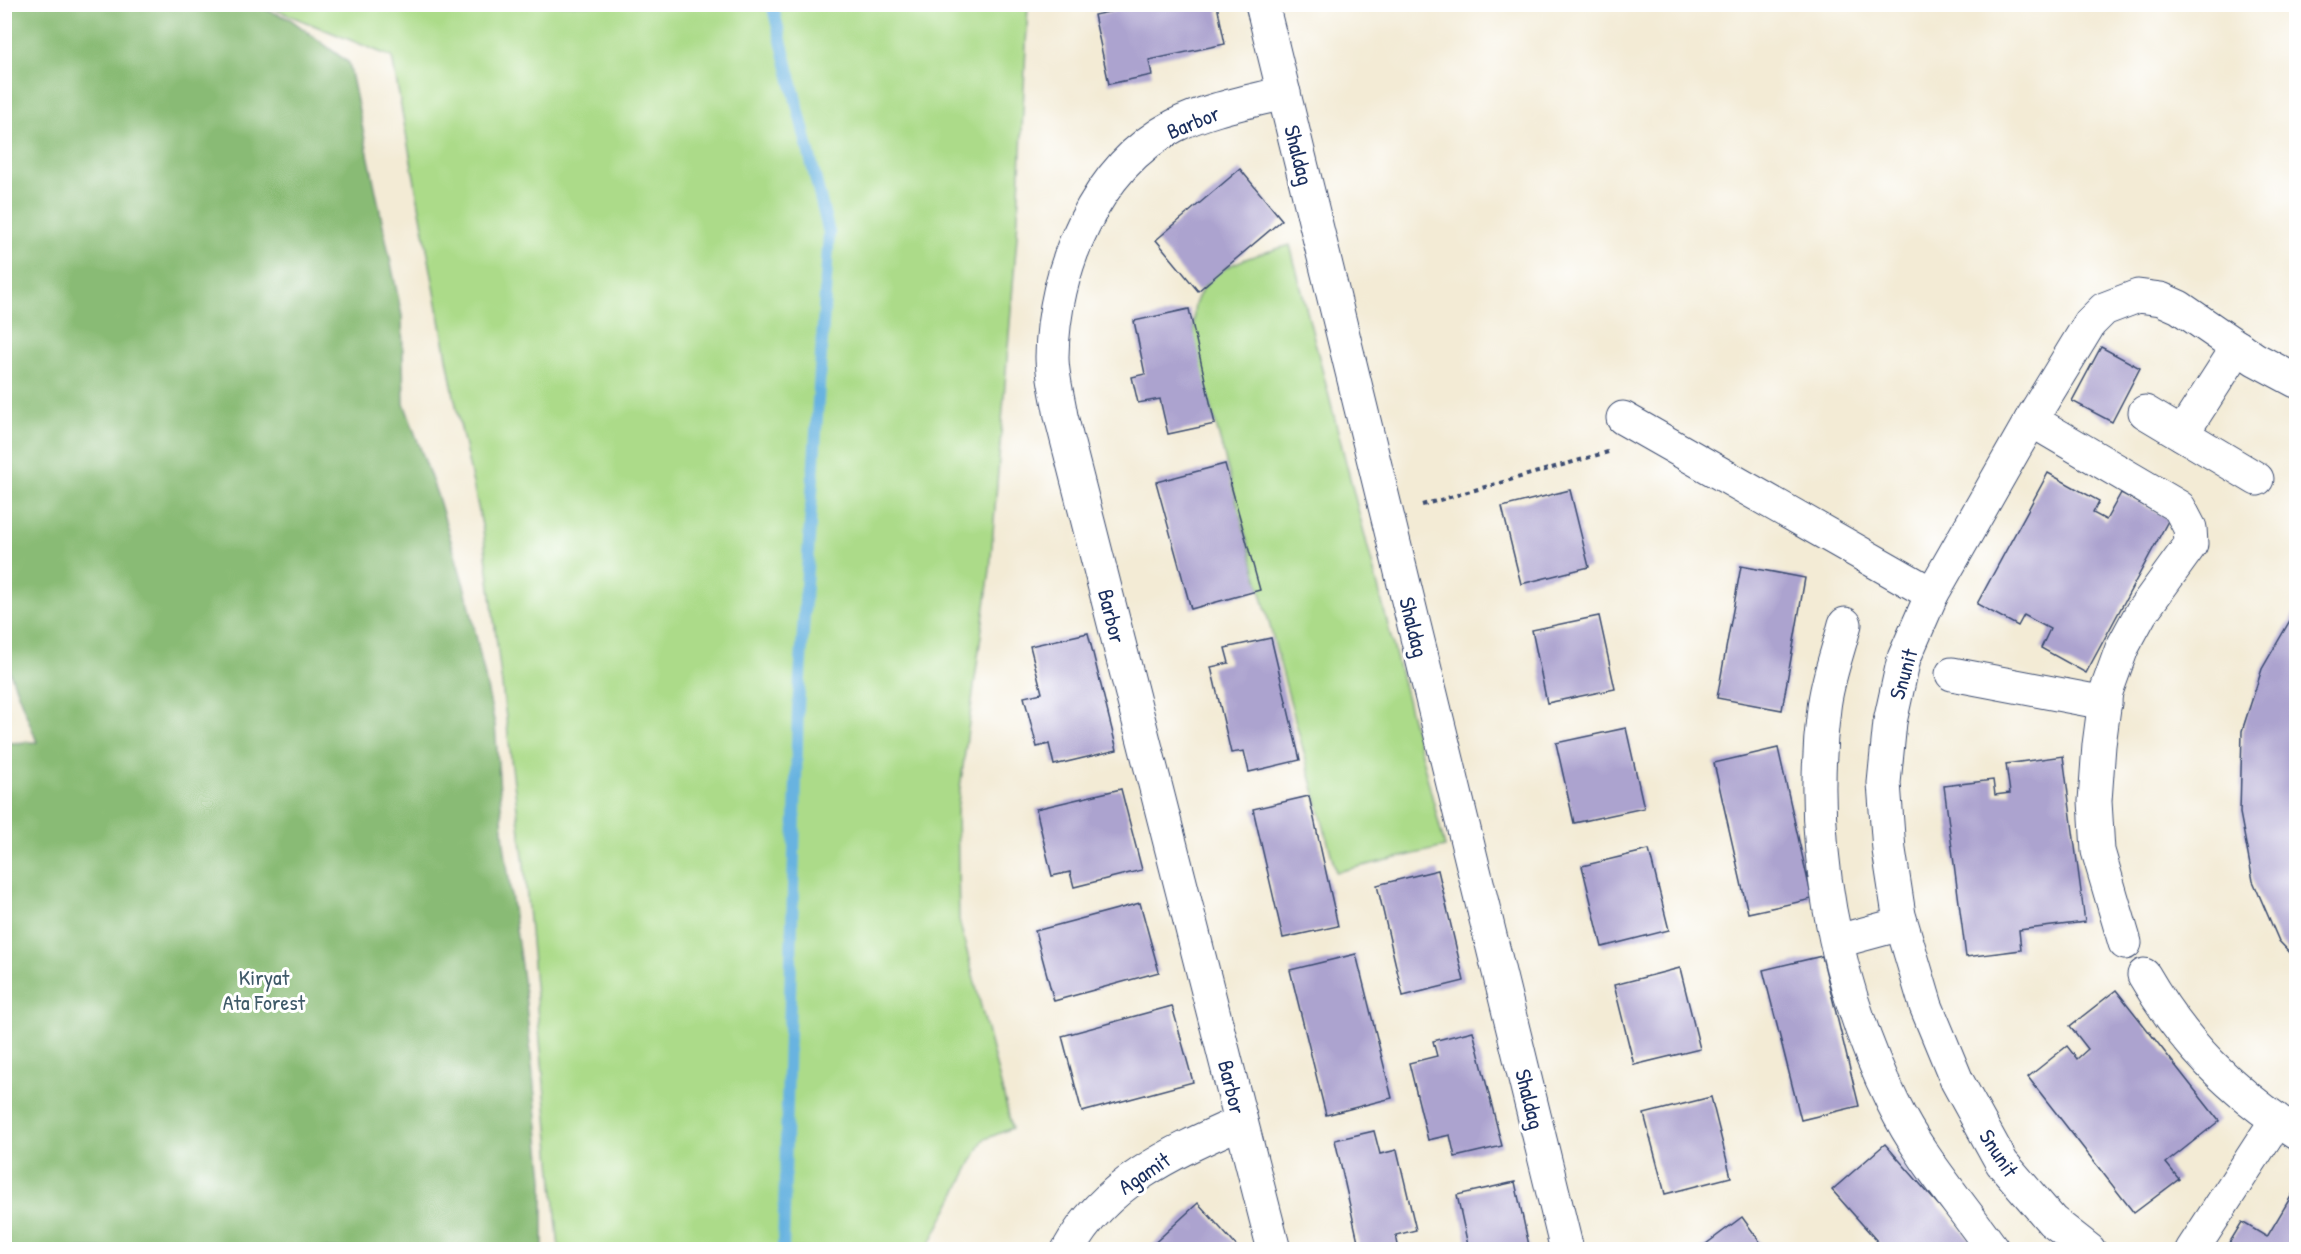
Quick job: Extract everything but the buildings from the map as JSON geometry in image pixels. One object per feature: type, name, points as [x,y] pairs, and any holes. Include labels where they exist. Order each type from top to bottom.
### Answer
[{"type":"street","name":"Shaldag","points":[[1262,4],[1567,1250]]},
{"type":"street","name":"Barbor","points":[[1275,1250],[1064,428],[1052,360],[1055,315],[1077,239],[1114,177],[1146,144],[1176,125],[1284,93]]},
{"type":"street","name":"Snunit","points":[[2089,1250],[2052,1221],[2002,1163],[1957,1081],[1926,1006],[1901,924],[1889,850],[1884,783],[1890,722],[1904,658],[1932,594],[2031,420],[2091,323],[2104,309],[2121,300],[2138,296],[2161,299],[2179,307],[2238,347],[2296,381]]},
{"type":"street","points":[[2182,434],[2238,347]]},
{"type":"street","points":[[2145,412],[2257,479]]},
{"type":"street","points":[[1627,420],[1932,594]]},
{"type":"street","points":[[2031,420],[2179,507],[2190,528],[2191,544],[2142,613],[2122,648],[2106,692],[2095,801],[2098,851],[2125,943]]},
{"type":"street","points":[[1845,624],[1824,706],[1818,785],[1824,869],[1838,941],[1862,1030],[1893,1104],[1933,1167],[1993,1250]]},
{"type":"street","points":[[1952,674],[2105,703]]},
{"type":"street","points":[[1838,941],[1901,924]]},
{"type":"street","points":[[2144,975],[2168,1016],[2193,1046],[2228,1082],[2262,1112],[2286,1127],[2192,1250]]},
{"type":"street","name":"Agamit","points":[[1068,1250],[1097,1207],[1131,1180],[1163,1158],[1241,1122]]},
{"type":"path","points":[[1387,515],[1612,451],[1627,420]]},
{"type":"green space","name":"Kiryat Ata Forest","points":[[5,4],[254,5],[290,19],[349,63],[402,316],[404,403],[439,500],[469,603],[495,725],[504,844],[525,994],[543,1179],[543,1249],[5,1249],[5,743],[37,742],[4,657]]},
{"type":"green space","points":[[264,5],[1028,5],[1017,236],[990,570],[957,810],[959,920],[1012,1128],[983,1140],[927,1249],[559,1249],[524,865],[483,530],[454,396],[392,57]]},
{"type":"green space","points":[[1290,245],[1445,847],[1336,872],[1194,343],[1195,305],[1201,291],[1210,280],[1234,264]]},
{"type":"waterway","points":[[772,4],[829,233],[798,708],[783,1250]]}]
